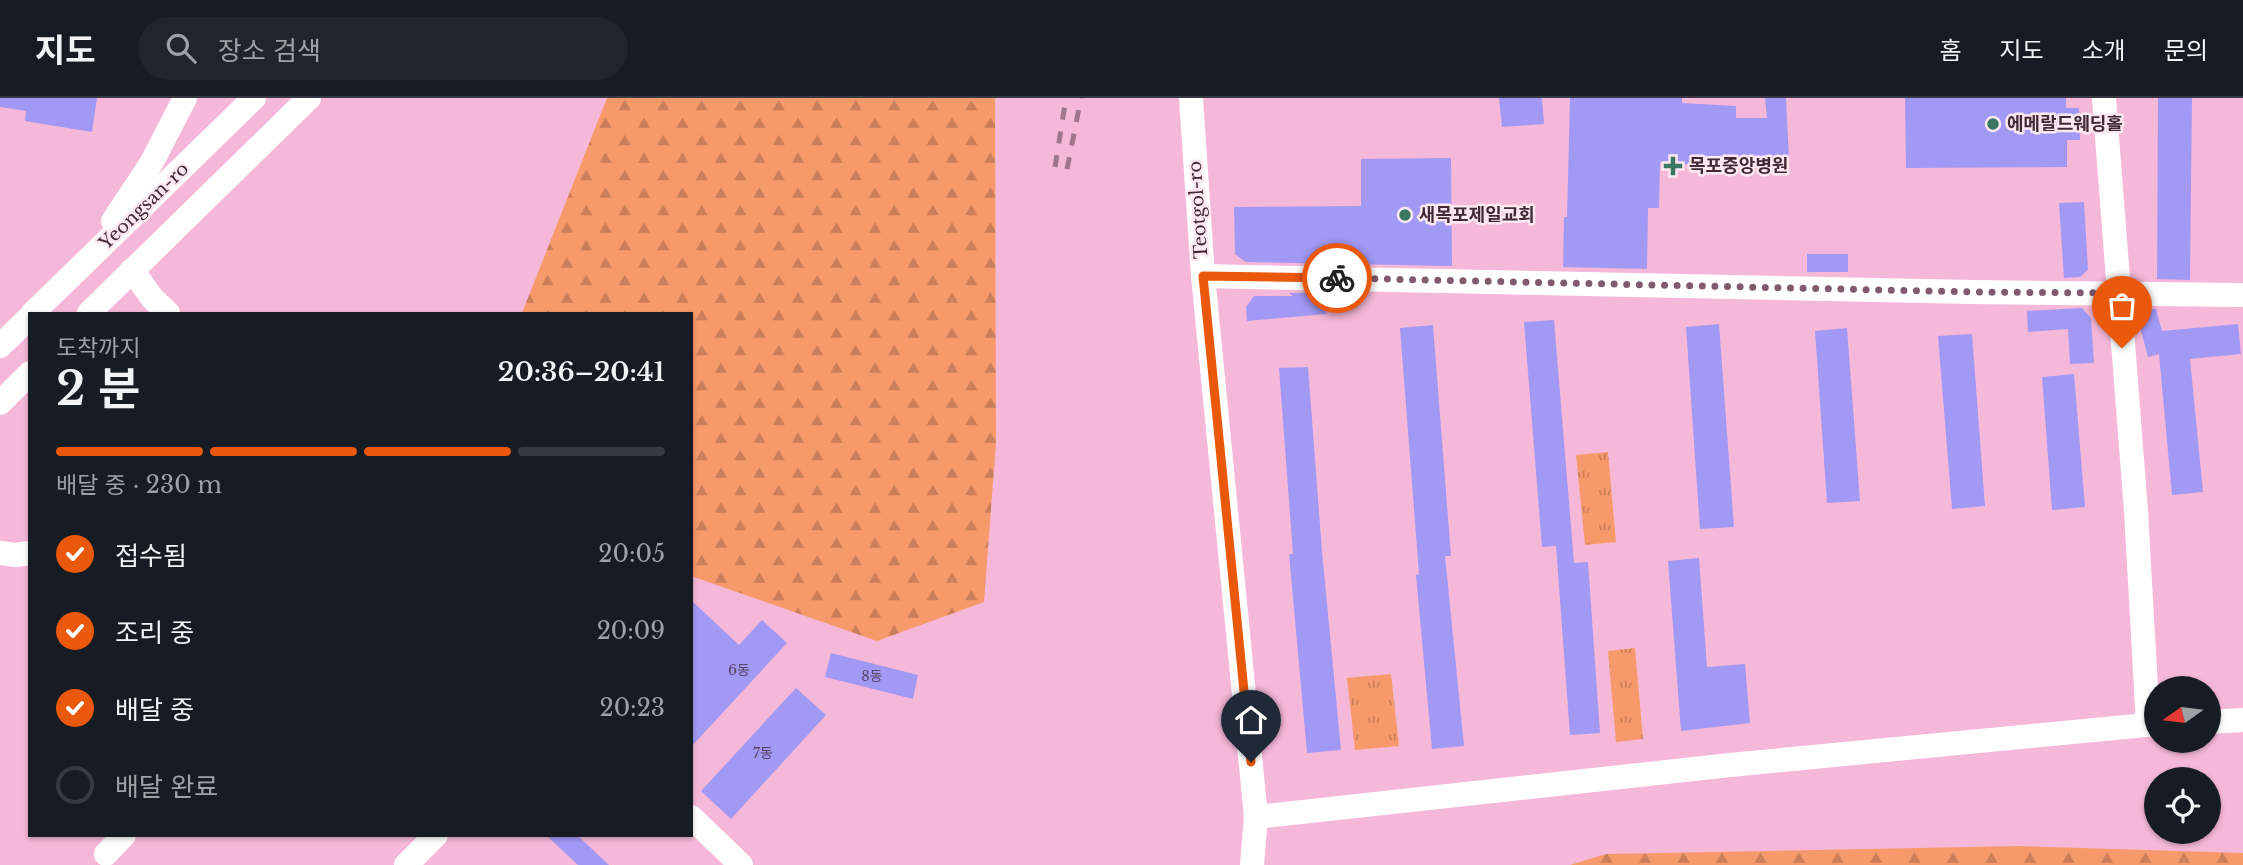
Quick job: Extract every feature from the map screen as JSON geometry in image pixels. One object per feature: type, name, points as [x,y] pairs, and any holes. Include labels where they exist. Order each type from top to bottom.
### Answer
[{"type":"street","points":[[88,260],[152,162],[185,98]]},
{"type":"street","name":"Yeongsan-ro","points":[[35,312],[254,98]]},
{"type":"street","points":[[90,312],[309,98]]},
{"type":"street","name":"Teotgol-ro","points":[[1191,98],[1203,276],[1256,817],[1252,865]]},
{"type":"street","points":[[2104,98],[2148,676]]},
{"type":"street","points":[[132,270],[153,299],[167,312]]},
{"type":"street","points":[[1203,276],[2243,295]]},
{"type":"street","name":"Yeongsan-ro","points":[[0,346],[28,319]]},
{"type":"street","points":[[0,402],[28,375]]},
{"type":"street","points":[[0,553],[28,553]]},
{"type":"street","points":[[2221,721],[2243,720]]},
{"type":"street","points":[[1256,817],[1730,765],[2144,725]]},
{"type":"street","points":[[693,819],[741,865]]},
{"type":"street","points":[[106,854],[122,837]]},
{"type":"street","points":[[406,865],[434,837]]},
{"type":"green space","points":[[607,98],[995,98],[996,442],[984,602],[877,641],[693,577],[693,312],[522,312]]},
{"type":"green space","points":[[1608,452],[1616,542],[1585,545],[1576,455]]},
{"type":"green space","points":[[1635,648],[1643,739],[1616,742],[1608,651]]},
{"type":"green space","points":[[1391,674],[1399,746],[1355,750],[1347,678]]},
{"type":"green space","points":[[2020,846],[2243,853],[2243,865],[1570,865],[1606,854]]},
{"type":"building","points":[[0,98],[97,98],[92,132],[25,121],[26,111],[0,107]]},
{"type":"building","points":[[1499,98],[1542,98],[1544,124],[1502,127]]},
{"type":"building","points":[[1570,98],[1682,98],[1682,103],[1736,106],[1736,118],[1767,118],[1765,98],[1786,98],[1789,159],[1734,159],[1733,167],[1660,163],[1659,208],[1648,208],[1647,269],[1563,267]]},
{"type":"building","name":"에메랄드웨딩홀","points":[[1905,98],[2066,98],[2066,108],[2079,108],[2080,140],[2067,140],[2067,167],[1906,168]]},
{"type":"building","points":[[2158,98],[2192,98],[2190,280],[2157,279]]},
{"type":"building","points":[[1451,158],[1452,266],[1246,262],[1235,254],[1234,207],[1361,206],[1361,159]]},
{"type":"building","points":[[2084,202],[2088,270],[2080,277],[2064,278],[2059,203]]},
{"type":"building","points":[[1807,254],[1848,254],[1848,272],[1807,272]]},
{"type":"building","points":[[1289,293],[1323,293],[1326,314],[1247,321],[1246,307],[1254,296],[1293,296]]},
{"type":"building","points":[[2082,308],[2091,318],[2094,363],[2070,364],[2068,329],[2028,332],[2027,311]]},
{"type":"building","points":[[2153,309],[2156,309],[2162,331],[2238,324],[2241,354],[2190,359],[2203,492],[2172,495],[2159,354],[2148,357],[2140,327]]},
{"type":"building","points":[[1554,320],[1574,563],[1588,562],[1600,733],[1570,735],[1556,546],[1542,547],[1524,322]]},
{"type":"building","points":[[1719,324],[1734,527],[1700,529],[1686,327]]},
{"type":"building","points":[[1433,325],[1451,556],[1445,556],[1464,746],[1432,749],[1416,575],[1419,574],[1400,328]]},
{"type":"building","points":[[1847,328],[1860,501],[1827,503],[1815,331]]},
{"type":"building","points":[[1972,334],[1985,506],[1952,509],[1938,336]]},
{"type":"building","points":[[1308,367],[1341,750],[1307,753],[1289,554],[1293,554],[1279,368]]},
{"type":"building","points":[[2074,374],[2085,507],[2052,510],[2042,377]]},
{"type":"building","points":[[1699,558],[1707,667],[1745,664],[1750,723],[1681,731],[1668,561]]},
{"type":"building","points":[[693,602],[739,645],[762,620],[787,643],[693,745]]},
{"type":"building","points":[[831,653],[918,675],[913,699],[825,677]]},
{"type":"building","points":[[796,688],[826,715],[731,819],[701,791]]},
{"type":"building","points":[[548,837],[579,837],[609,865],[578,865]]},
{"type":"railway","points":[[1055,167],[1066,98]]},
{"type":"railway","points":[[1067,169],[1081,98]]},
{"type":"way so far","points":[[1337,278],[2118,293],[2122,348]]},
{"type":"place","name":"에메랄드웨딩홀","points":[[1993,124]]},
{"type":"place","name":"목포중앙병원","points":[[1673,166]]},
{"type":"place","name":"새목포제일교회","points":[[1405,215]]},
{"type":"route","points":[[1251,762],[1203,276],[1337,278]]}]
